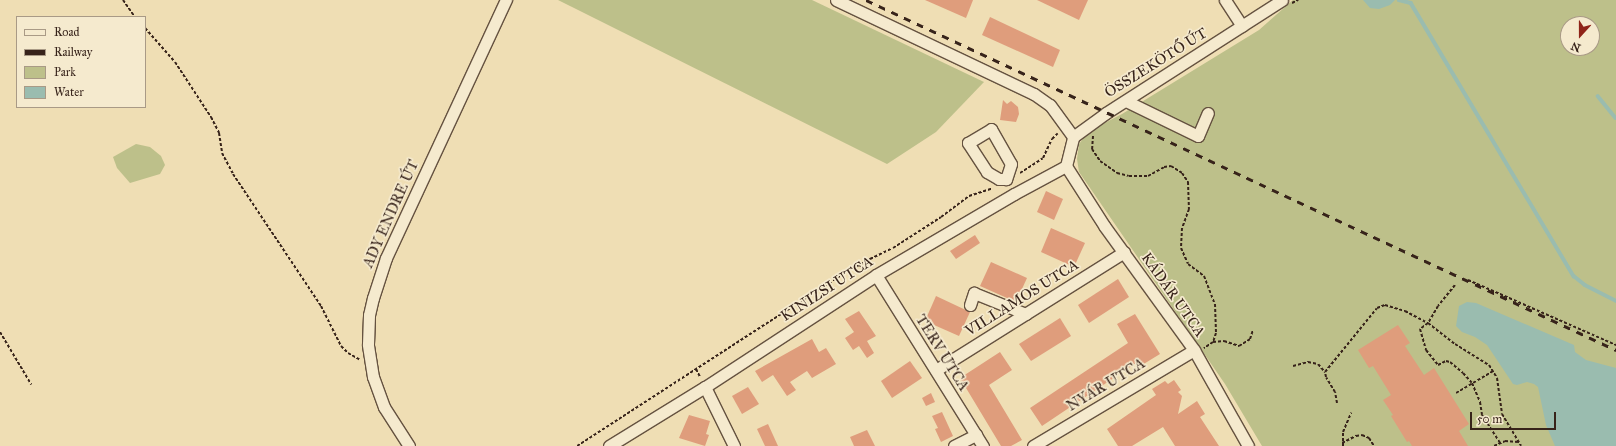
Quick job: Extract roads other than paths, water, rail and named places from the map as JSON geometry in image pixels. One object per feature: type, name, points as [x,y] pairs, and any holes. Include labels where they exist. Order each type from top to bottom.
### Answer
[{"type":"street","name":"ADY ENDRE ÚT","points":[[409,446],[384,407],[373,377],[368,344],[369,315],[377,281],[386,258],[506,0]]},
{"type":"street","points":[[836,0],[1034,94],[1050,105],[1069,132],[1066,166]]},
{"type":"street","points":[[1225,0],[1242,26]]},
{"type":"street","name":"ÖSSZEKÖTŐ ÚT","points":[[1069,132],[1089,126],[1242,26],[1287,2]]},
{"type":"street","points":[[1126,101],[1198,136],[1208,113]]},
{"type":"street","points":[[1007,180],[987,172],[968,143],[991,129],[1011,164],[1007,180],[1014,194]]},
{"type":"street","name":"KINIZSI UTCA","points":[[609,446],[705,387],[876,275],[1014,194],[1066,166]]},
{"type":"street","name":"KÁDÁR UTCA","points":[[1066,166],[1105,227],[1195,352],[1248,446]]},
{"type":"street","name":"VILLAMOS UTCA","points":[[936,370],[1124,252]]},
{"type":"street","name":"TERV UTCA","points":[[876,275],[983,446]]},
{"type":"street","points":[[970,304],[974,293],[1026,314]]},
{"type":"street","name":"NYÁR UTCA","points":[[1033,446],[1195,352]]},
{"type":"street","points":[[705,387],[734,446]]},
{"type":"street","points":[[954,446],[976,435]]},
{"type":"water","points":[[1363,0],[1395,0],[1390,5],[1379,9],[1370,8]]},
{"type":"water","points":[[1467,302],[1476,303],[1574,345],[1575,352],[1586,360],[1616,368],[1616,446],[1555,446],[1546,425],[1538,387],[1527,382],[1517,385],[1513,384],[1487,345],[1475,337],[1462,332],[1456,326],[1459,306]]},
{"type":"waterway","points":[[1399,0],[1411,3],[1574,276],[1585,285],[1616,301]]},
{"type":"waterway","points":[[1598,96],[1616,118]]},
{"type":"railway","points":[[866,0],[1616,350]]}]
